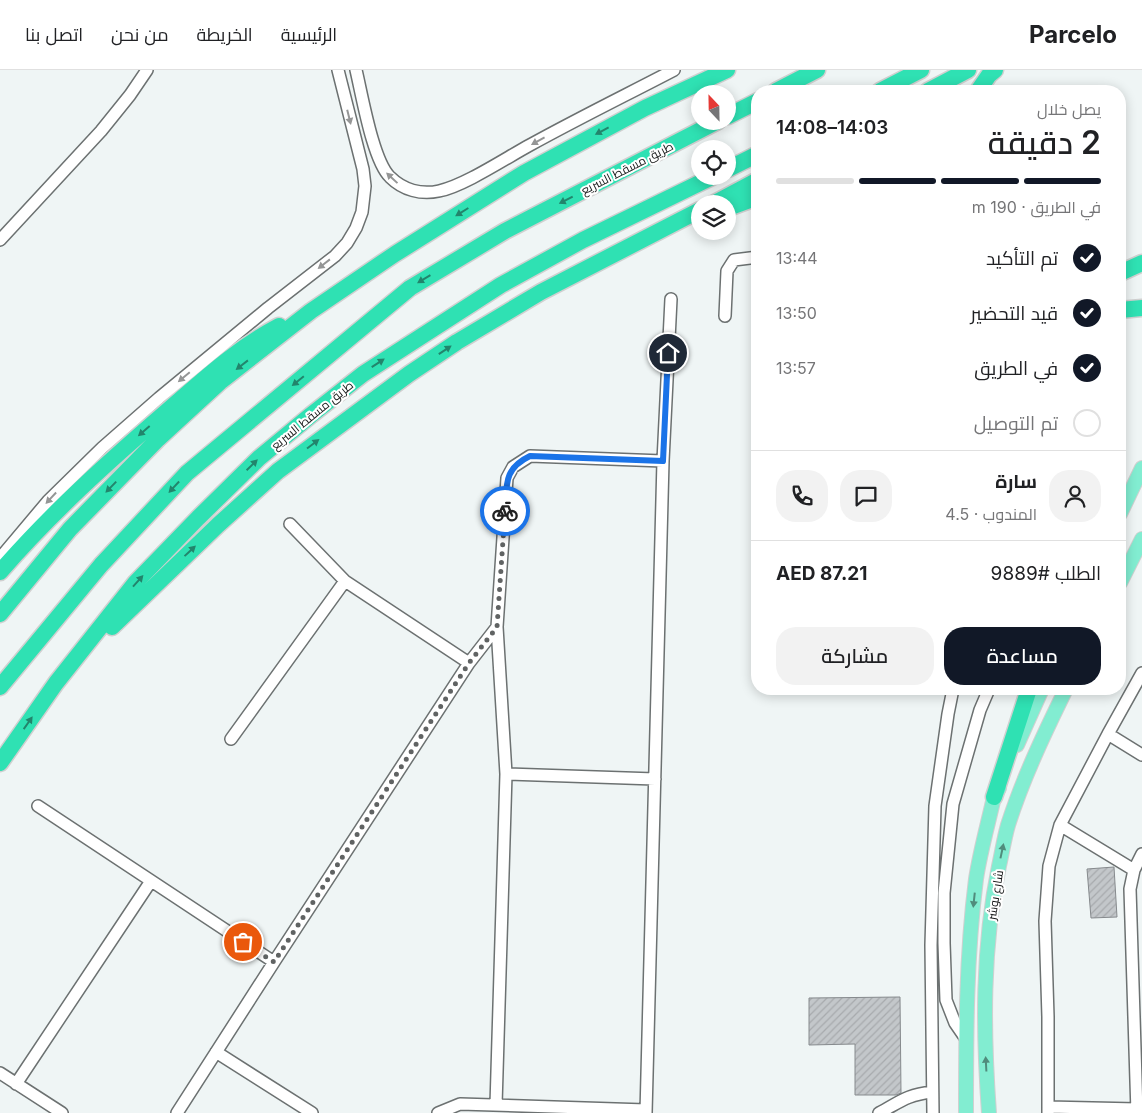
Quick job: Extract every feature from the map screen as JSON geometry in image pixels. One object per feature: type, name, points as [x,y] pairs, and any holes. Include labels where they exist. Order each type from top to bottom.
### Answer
[{"type":"highway","points":[[645,108],[669,90],[706,70]]},
{"type":"highway","points":[[0,614],[70,529],[158,438],[220,382],[310,311],[395,254],[524,173],[645,108],[727,70]]},
{"type":"highway","points":[[788,85],[817,70]]},
{"type":"highway","points":[[892,85],[921,70]]},
{"type":"highway","points":[[939,85],[968,70]]},
{"type":"highway","points":[[982,85],[995,70]]},
{"type":"highway","points":[[736,112],[751,104]]},
{"type":"highway","name":"طريق مسقط السريع","points":[[0,687],[101,565],[187,473],[410,288],[505,231],[701,130]]},
{"type":"highway","points":[[736,165],[751,158]]},
{"type":"highway","points":[[730,195],[751,184]]},
{"type":"highway","name":"طريق مسقط السريع","points":[[0,763],[56,683],[136,582],[259,458],[363,374],[501,285],[583,240],[696,185]]},
{"type":"highway","points":[[736,205],[751,200]]},
{"type":"highway","points":[[56,683],[142,597],[278,470],[355,412],[457,342],[541,292],[691,215]]},
{"type":"highway","points":[[590,268],[691,225]]},
{"type":"highway","points":[[1126,270],[1142,263]]},
{"type":"highway","points":[[1126,309],[1142,308]]},
{"type":"highway","points":[[0,572],[40,527],[83,484],[233,355],[262,335],[310,311]]},
{"type":"highway","points":[[994,797],[1027,695]]},
{"type":"main road","points":[[1126,501],[1142,468]]},
{"type":"main road","points":[[1126,571],[1142,540]]},
{"type":"main road","name":"شارع بوشر","points":[[966,1113],[969,954],[976,878],[994,797],[1039,695]]},
{"type":"main road","name":"شارع بوشر","points":[[990,1111],[985,1026],[986,957],[994,893],[1007,827],[1031,762],[1063,695]]},
{"type":"street","points":[[0,558],[48,501],[102,448],[268,308],[335,256],[347,243],[356,228],[362,212],[365,186],[363,169],[338,70]]},
{"type":"street","points":[[356,70],[377,153],[383,169],[388,176],[402,186],[430,193],[450,188],[551,133],[674,70]]},
{"type":"street","points":[[0,240],[102,131],[145,72]]},
{"type":"street","points":[[725,316],[727,271],[734,260],[751,258]]},
{"type":"street","points":[[438,1113],[460,1104],[646,1111],[663,461],[671,298]]},
{"type":"street","points":[[496,1105],[506,774],[497,627],[507,478],[520,461],[530,456],[663,461]]},
{"type":"street","points":[[290,524],[345,581],[469,663]]},
{"type":"street","points":[[231,739],[345,581]]},
{"type":"street","points":[[177,1113],[469,663],[497,627]]},
{"type":"street","points":[[1142,673],[1060,825],[1049,866],[1046,913],[1048,1110],[1137,1111],[1138,1006],[1130,889],[1134,870],[1142,854]]},
{"type":"street","points":[[932,1113],[931,945],[935,806],[952,695]]},
{"type":"street","points":[[966,1038],[955,1023],[946,1000],[944,893],[953,804],[980,710],[986,695]]},
{"type":"street","points":[[1108,734],[1142,755]]},
{"type":"street","points":[[506,774],[655,779]]},
{"type":"street","points":[[38,806],[274,962]]},
{"type":"street","points":[[1060,825],[1134,870]]},
{"type":"street","points":[[16,1084],[151,881]]},
{"type":"street","points":[[216,1052],[312,1113]]},
{"type":"street","points":[[1,1077],[16,1084],[62,1113]]},
{"type":"street","points":[[879,1113],[904,1098],[932,1092]]},
{"type":"building","points":[[1114,867],[1117,917],[1091,918],[1087,869]]},
{"type":"building","points":[[900,997],[901,1093],[896,1095],[855,1095],[855,1044],[809,1045],[809,998]]},
{"type":"way so far","points":[[243,942],[274,962],[469,663],[497,627],[505,511]]},
{"type":"route","points":[[505,511],[507,478],[520,461],[530,456],[663,461],[668,353]]}]
